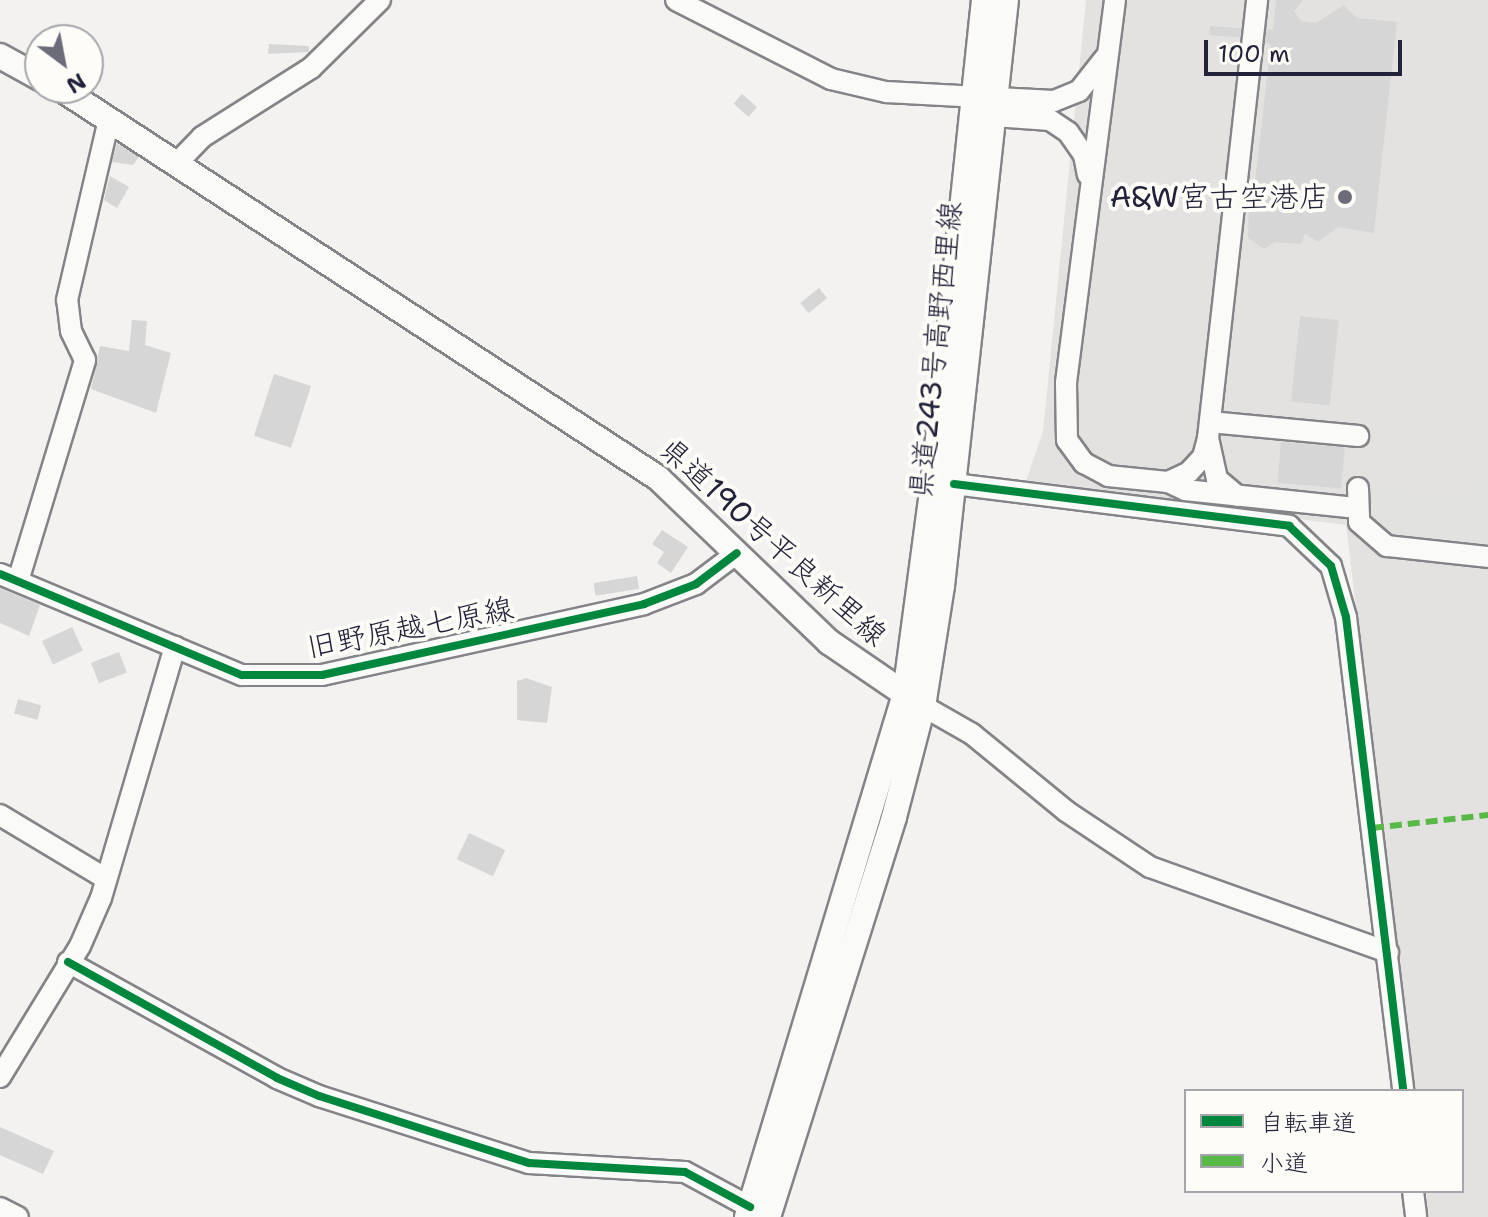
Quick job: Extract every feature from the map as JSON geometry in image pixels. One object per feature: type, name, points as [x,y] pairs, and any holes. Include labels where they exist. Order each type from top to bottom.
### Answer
[{"type":"main road","name":"県道243号高野西里線","points":[[914,700],[971,97],[984,0]]},
{"type":"main road","name":"県道243号高野西里線","points":[[914,700],[954,484],[1006,0]]},
{"type":"main road","points":[[0,56],[24,69]]},
{"type":"main road","name":"県道190号平良新里線","points":[[85,104],[179,161],[646,469],[696,510],[829,642],[914,700]]},
{"type":"main road","points":[[755,1214],[914,700]]},
{"type":"street","points":[[179,161],[202,137],[311,68],[380,0]]},
{"type":"street","points":[[676,0],[831,79],[886,92],[971,97],[1050,120],[1068,132],[1084,155],[1091,187]]},
{"type":"street","points":[[1115,0],[1066,383],[1067,440],[1084,463],[1108,476],[1168,482],[1185,490],[1237,496],[1357,498],[1370,536],[1387,546],[1488,557]]},
{"type":"street","points":[[1168,482],[1189,472],[1203,457],[1209,430],[1257,0]]},
{"type":"street","points":[[995,106],[1054,101],[1079,91],[1110,49]]},
{"type":"street","points":[[9,577],[85,360],[71,331],[67,300],[109,119]]},
{"type":"street","points":[[1209,430],[1358,436]]},
{"type":"street","points":[[1209,430],[1217,479],[1237,496]]},
{"type":"street","points":[[954,484],[1241,516],[1289,526],[1316,548],[1340,586],[1403,1089]]},
{"type":"street","name":"旧野原越七原線","points":[[9,577],[242,675],[322,675],[644,604],[696,584],[737,553]]},
{"type":"street","points":[[0,1077],[80,946],[105,878],[175,647]]},
{"type":"street","points":[[914,700],[972,734],[1066,811],[1150,867],[1388,952]]},
{"type":"street","points":[[0,815],[105,878]]},
{"type":"street","points":[[68,962],[277,1078],[319,1096],[529,1163],[685,1172],[755,1214]]},
{"type":"street","points":[[1413,1193],[1416,1217]]},
{"type":"street","points":[[0,1208],[18,1217]]},
{"type":"shaded area","points":[[1086,0],[1488,0],[1488,1217],[1429,1217],[1426,1193],[1464,1193],[1464,1089],[1414,1089],[1346,525],[1025,484],[1043,431]]},
{"type":"shaded area","points":[[1465,475],[1488,478],[1488,557],[1370,536],[1358,488],[1462,497]]},
{"type":"building","points":[[1276,0],[1303,0],[1294,11],[1301,21],[1316,23],[1344,5],[1357,18],[1397,22],[1374,233],[1338,227],[1318,242],[1305,234],[1301,244],[1275,242],[1264,249],[1248,238],[1249,189],[1254,190],[1271,44],[1265,43],[1267,29],[1273,29]]},
{"type":"building","points":[[1210,26],[1241,28],[1240,37],[1209,35]]},
{"type":"building","points":[[269,44],[309,46],[309,52],[268,54]]},
{"type":"building","points":[[742,94],[757,107],[749,117],[733,104]]},
{"type":"building","points":[[117,143],[139,157],[133,165],[112,162]]},
{"type":"building","points":[[110,176],[129,187],[117,208],[104,200]]},
{"type":"building","points":[[819,288],[827,298],[809,313],[800,303]]},
{"type":"building","points":[[1300,316],[1339,320],[1330,406],[1291,402]]},
{"type":"building","points":[[132,320],[147,321],[145,345],[171,353],[156,413],[91,389],[100,346],[129,351]]},
{"type":"building","points":[[274,374],[311,386],[291,448],[254,436]]},
{"type":"building","points":[[1281,442],[1345,448],[1341,488],[1277,483]]},
{"type":"building","points":[[662,530],[688,547],[671,573],[657,563],[664,552],[652,544]]},
{"type":"building","points":[[637,576],[639,589],[596,596],[594,583]]},
{"type":"building","points":[[0,588],[40,605],[29,636],[0,623]]},
{"type":"building","points":[[72,627],[83,651],[53,665],[42,641]]},
{"type":"building","points":[[119,652],[127,673],[99,683],[91,663]]},
{"type":"building","points":[[526,678],[552,687],[547,723],[517,720],[517,681]]},
{"type":"building","points":[[18,699],[41,705],[37,720],[14,713]]},
{"type":"building","points":[[469,833],[505,850],[493,876],[457,859]]},
{"type":"building","points":[[0,1127],[54,1151],[43,1174],[0,1155]]},
{"type":"marked path","points":[[1372,828],[1488,815]]},
{"type":"cycle path","points":[[954,484],[1289,526],[1331,566],[1346,617],[1403,1089]]},
{"type":"cycle path","points":[[0,574],[242,675],[322,675],[644,604],[696,584],[737,553]]},
{"type":"cycle path","points":[[68,962],[277,1078],[319,1096],[529,1163],[685,1172],[750,1207]]},
{"type":"place","name":"A&W宮古空港店","points":[[1345,197]]}]
